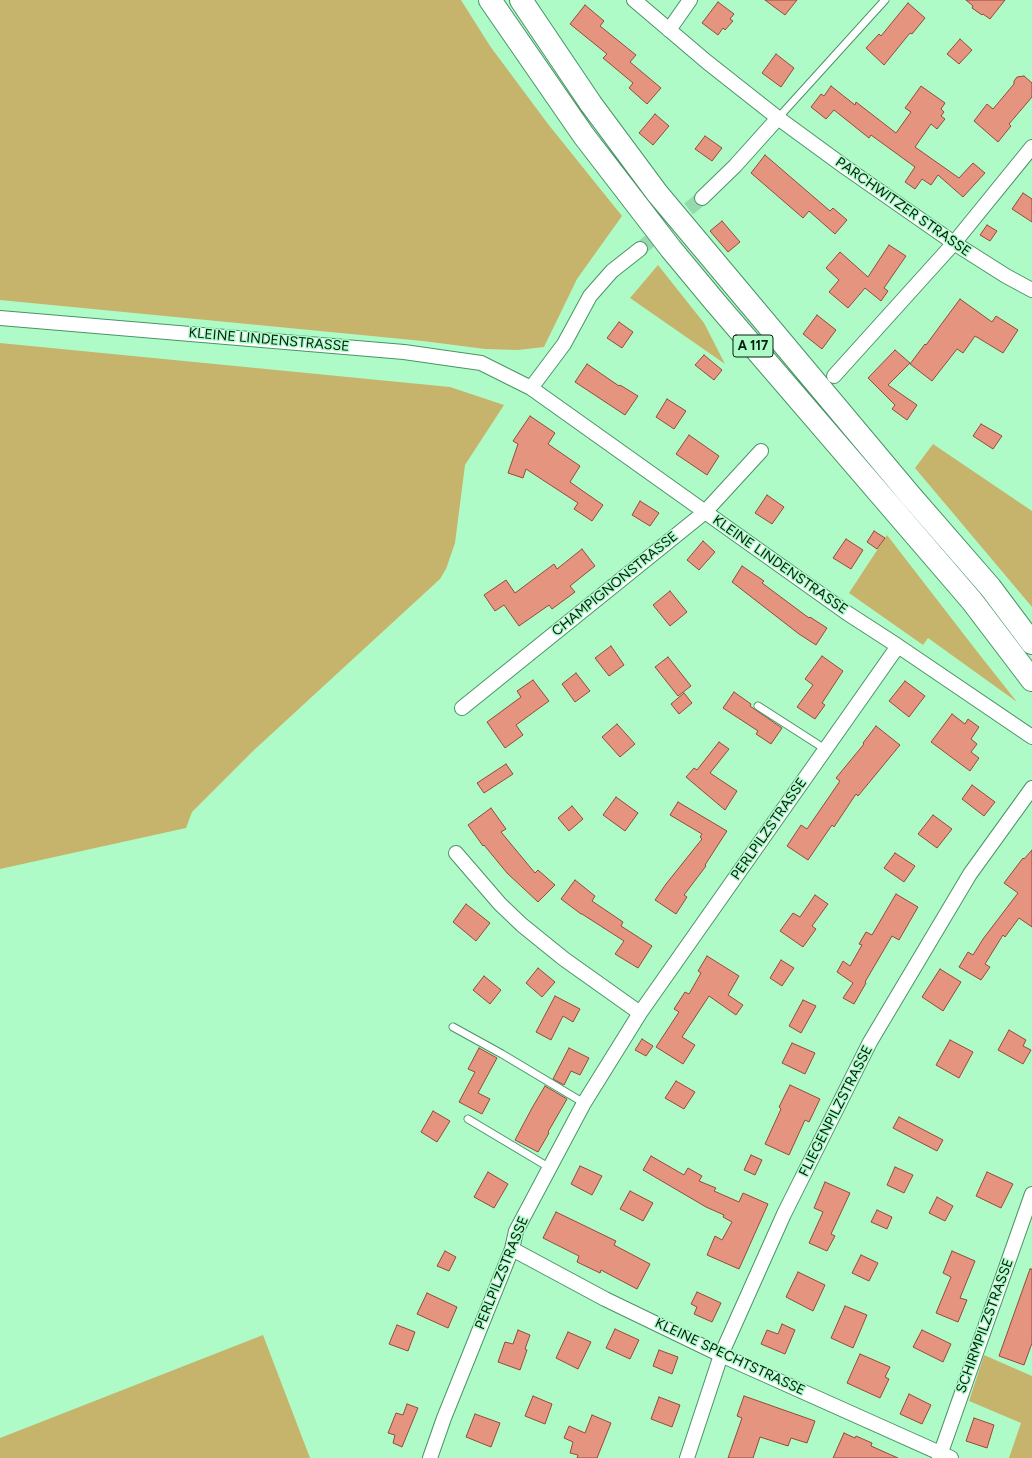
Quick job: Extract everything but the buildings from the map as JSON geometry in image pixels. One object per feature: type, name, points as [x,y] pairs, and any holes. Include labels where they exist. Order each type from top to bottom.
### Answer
[{"type":"highway","name":"A 117","points":[[490,0],[584,136],[671,248],[720,308],[972,601],[1032,680]]},
{"type":"highway","name":"A 117","points":[[521,0],[591,104],[657,194],[905,489],[990,587],[1032,642]]},
{"type":"street","name":"PARCHWITZER STRASSE","points":[[634,0],[707,62],[778,118],[845,167],[954,242],[1006,276],[1032,290]]},
{"type":"street","points":[[669,30],[690,0]]},
{"type":"street","points":[[702,198],[735,166],[778,118]]},
{"type":"street","points":[[834,376],[954,242],[1032,147]]},
{"type":"street","points":[[531,388],[564,344],[590,296],[612,271],[640,249]]},
{"type":"street","name":"KLEINE LINDENSTRASSE","points":[[0,318],[404,352],[481,363],[531,388],[847,613],[1032,737]]},
{"type":"street","name":"CHAMPIGNONSTRASSE","points":[[462,708],[705,512],[761,451]]},
{"type":"street","name":"PERLPILZSTRASSE","points":[[430,1458],[444,1418],[512,1248],[516,1231],[584,1103],[640,1013],[898,646]]},
{"type":"street","name":"FLIEGENPILZSTRASSE","points":[[687,1458],[721,1355],[784,1214],[870,1042],[970,874],[1032,788]]},
{"type":"street","points":[[456,853],[500,904],[522,925],[564,959],[640,1013]]},
{"type":"street","name":"SCHIRMPILZSTRASSE","points":[[943,1456],[1032,1194]]},
{"type":"street","name":"KLEINE SPECHTSTRASSE","points":[[512,1248],[605,1299],[721,1355],[943,1456]]},
{"type":"lane","points":[[778,118],[885,0]]},
{"type":"lane","points":[[758,706],[825,749]]},
{"type":"lane","points":[[453,1027],[502,1054],[584,1103]]},
{"type":"lane","points":[[468,1119],[550,1168]]},
{"type":"shaded area","points":[[0,0],[461,0],[490,46],[548,124],[622,216],[577,279],[544,347],[518,350],[485,349],[423,341],[0,300]]},
{"type":"shaded area","points":[[658,265],[704,323],[725,364],[630,298]]},
{"type":"shaded area","points":[[0,343],[450,387],[504,405],[465,465],[455,543],[446,569],[440,579],[253,751],[192,812],[186,828],[0,869]]},
{"type":"shaded area","points":[[933,444],[1032,511],[1032,607],[915,468]]},
{"type":"shaded area","points":[[887,535],[1017,702],[928,638],[923,645],[849,593]]},
{"type":"shaded area","points":[[263,1335],[310,1458],[0,1458],[0,1438]]},
{"type":"shaded area","points":[[984,1355],[1032,1376],[1032,1458],[1009,1458],[1021,1423],[969,1401]]},
{"type":"tunnel","points":[[640,249],[702,198]]}]
